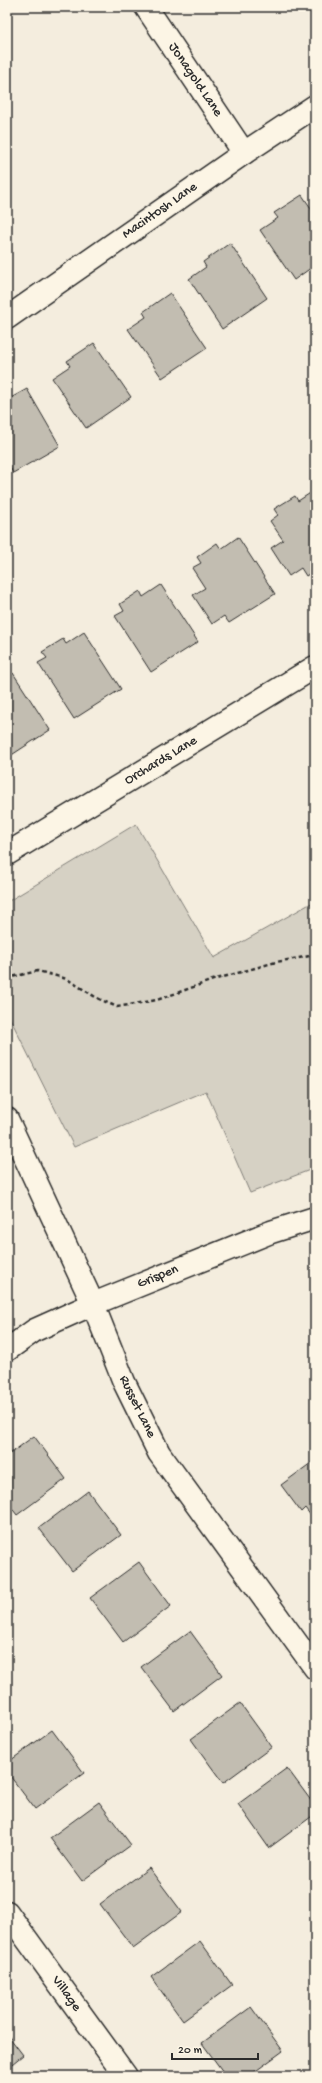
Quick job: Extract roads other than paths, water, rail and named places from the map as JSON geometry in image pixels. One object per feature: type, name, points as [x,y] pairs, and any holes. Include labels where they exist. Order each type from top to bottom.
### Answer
[{"type":"street","name":"Jonagold Lane","points":[[146,7],[244,153]]},
{"type":"street","name":"Macintosh Lane","points":[[7,318],[244,153],[315,106]]},
{"type":"street","name":"Orchards Lane","points":[[7,854],[315,667]]},
{"type":"street","name":"Russet Lane","points":[[7,1119],[93,1304],[124,1382],[159,1453],[315,1668]]},
{"type":"street","name":"Grispen","points":[[7,1350],[35,1330],[93,1304],[271,1232],[315,1218]]},
{"type":"street","name":"Village","points":[[7,1912],[126,2076]]}]
